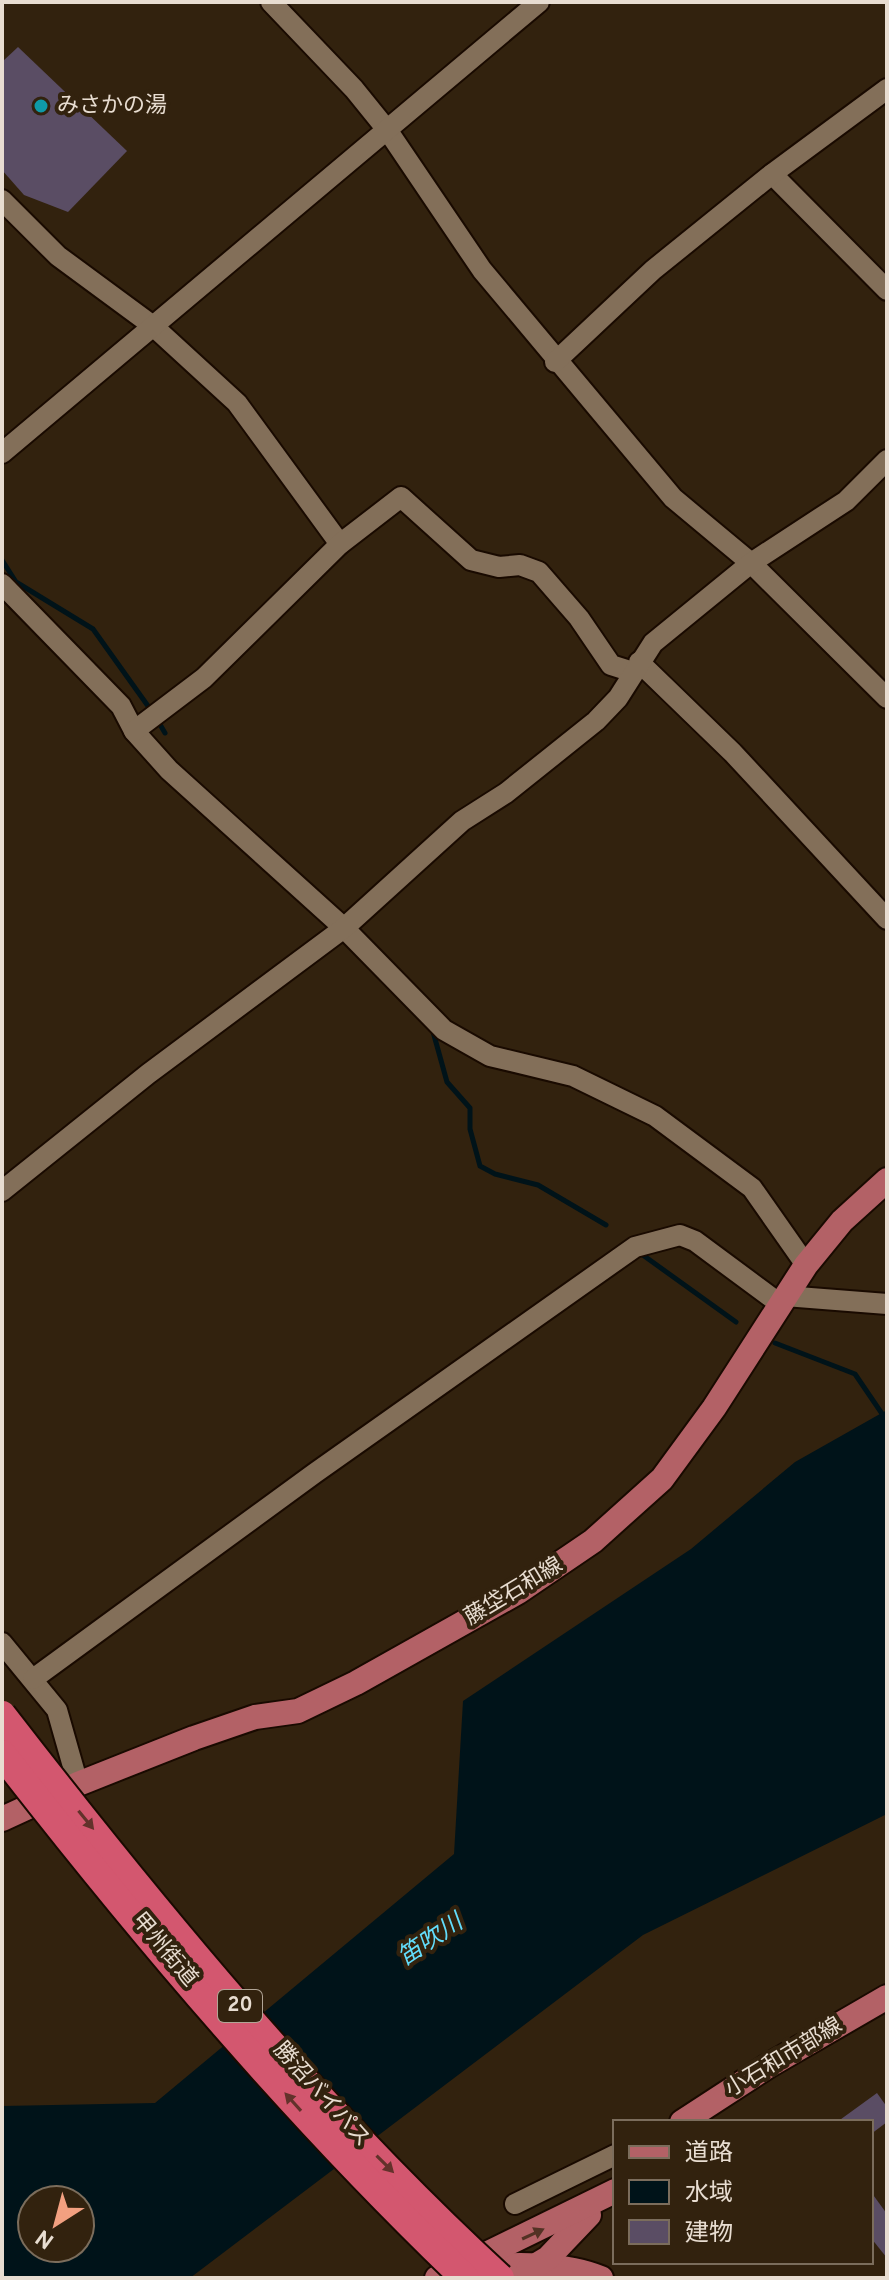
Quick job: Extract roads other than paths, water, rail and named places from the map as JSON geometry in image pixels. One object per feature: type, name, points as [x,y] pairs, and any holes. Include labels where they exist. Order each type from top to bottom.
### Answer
[{"type":"highway","name":"勝沼バイパス","points":[[2,1715],[224,1988],[341,2121],[502,2278]]},
{"type":"highway","name":"甲州街道","points":[[2,1754],[247,2051],[322,2134],[465,2278]]},
{"type":"main road","name":"藤垈石和線","points":[[2,1819],[78,1784],[255,1717],[298,1711],[356,1683],[518,1592],[593,1541],[627,1514],[662,1479],[714,1408],[806,1265],[842,1221],[887,1180]]},
{"type":"main road","name":"小石和市部線","points":[[685,2120],[768,2066],[887,1997]]},
{"type":"main road","points":[[437,2278],[613,2193]]},
{"type":"main road","points":[[502,2278],[536,2267],[613,2194]]},
{"type":"main road","points":[[577,2225],[576,2245],[583,2263],[598,2277]]},
{"type":"main road","points":[[444,2278],[498,2265],[536,2267],[598,2277]]},
{"type":"street","points":[[271,2],[354,89],[388,131],[482,270],[555,362],[673,498],[751,563],[887,698]]},
{"type":"street","points":[[2,453],[539,2]]},
{"type":"street","points":[[555,362],[653,270],[772,174],[887,89]]},
{"type":"street","points":[[772,174],[887,290]]},
{"type":"street","points":[[2,200],[58,256],[153,326],[237,403],[340,544]]},
{"type":"street","points":[[2,1191],[148,1074],[344,928],[462,821],[506,793],[596,721],[618,698],[653,643],[751,563],[846,501],[887,460]]},
{"type":"street","points":[[148,721],[258,626],[340,544],[401,497],[471,560],[499,567],[520,565],[539,572],[579,618],[611,665],[636,667],[733,753],[887,919]]},
{"type":"street","points":[[2,584],[66,645],[121,706],[148,721],[169,770],[344,928],[444,1030],[490,1056],[573,1076],[655,1116],[701,1147],[752,1188],[806,1265]]},
{"type":"street","points":[[33,1679],[315,1473],[635,1247],[680,1235],[695,1241],[782,1302],[887,1304]]},
{"type":"street","points":[[2,1643],[57,1710],[78,1784]]},
{"type":"street","points":[[515,2204],[613,2156]]},
{"type":"water","name":"笛吹川","points":[[887,1410],[887,1814],[643,1935],[190,2278],[2,2278],[2,2106],[155,2103],[454,1854],[463,1701],[691,1549],[795,1462]]},
{"type":"waterway","points":[[2,560],[16,582],[93,629],[153,713]]},
{"type":"waterway","points":[[158,721],[165,733]]},
{"type":"waterway","points":[[432,1028],[447,1082],[470,1108],[470,1129],[480,1166],[495,1174],[538,1185],[606,1225]]},
{"type":"waterway","points":[[640,1253],[736,1322]]},
{"type":"waterway","points":[[775,1343],[855,1374],[887,1421]]},
{"type":"place","name":"みさかの湯","points":[[41,106]]}]
